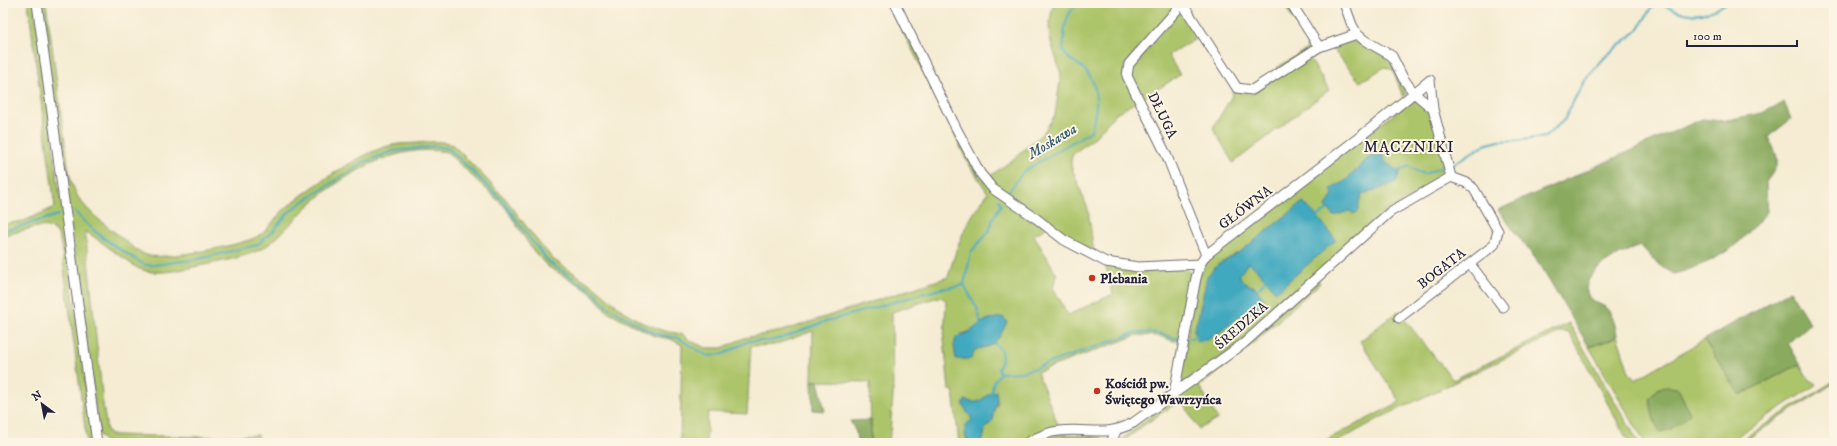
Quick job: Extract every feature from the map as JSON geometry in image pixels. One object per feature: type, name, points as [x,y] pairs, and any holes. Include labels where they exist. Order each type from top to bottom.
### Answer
[{"type":"street","points":[[37,3],[97,443]]},
{"type":"street","points":[[895,3],[980,173],[993,190],[1024,210],[1064,240],[1106,262],[1138,267],[1200,264]]},
{"type":"street","points":[[1182,3],[1237,88],[1252,90],[1319,47],[1357,34]]},
{"type":"street","name":"DŁUGA","points":[[1182,3],[1129,64],[1127,76],[1163,148],[1206,255]]},
{"type":"street","points":[[1291,3],[1319,47]]},
{"type":"street","points":[[1344,3],[1357,34],[1364,40],[1392,56],[1403,78],[1414,93],[1434,109],[1451,177]]},
{"type":"street","name":"GŁÓWNA","points":[[1174,394],[1196,278],[1200,264],[1206,255],[1248,224],[1430,80],[1434,109]]},
{"type":"street","name":"BOGATA","points":[[1399,318],[1494,245],[1497,238],[1498,231],[1479,196],[1467,183],[1451,177]]},
{"type":"street","name":"ŚREDZKA","points":[[1027,443],[1039,436],[1060,430],[1103,432],[1116,431],[1133,423],[1243,344],[1390,212],[1451,177]]},
{"type":"street","points":[[1470,264],[1503,307]]},
{"type":"street","points":[[1111,443],[1116,431]]},
{"type":"green space","points":[[28,3],[34,3],[93,443],[87,443],[61,245],[57,233],[53,229],[40,227],[3,235],[3,224],[24,221],[55,207]]},
{"type":"green space","points":[[41,3],[46,3],[68,162],[75,192],[86,207],[101,222],[136,250],[145,255],[159,256],[190,253],[225,247],[254,238],[262,234],[283,210],[297,199],[323,180],[367,154],[381,148],[399,144],[444,142],[453,145],[505,198],[535,238],[554,260],[595,287],[622,310],[641,322],[664,331],[682,334],[689,340],[706,348],[722,348],[744,338],[782,331],[948,277],[963,233],[973,214],[988,193],[968,163],[935,94],[888,3],[893,3],[979,175],[1046,228],[1034,235],[1057,275],[1053,287],[1068,315],[1113,294],[1105,264],[1185,268],[1192,276],[1182,340],[1173,341],[1160,336],[1137,335],[1037,372],[1059,427],[1033,435],[1020,443],[978,443],[983,440],[985,429],[993,420],[993,412],[998,402],[992,392],[966,411],[972,419],[969,422],[965,434],[968,443],[959,443],[953,390],[949,390],[944,339],[946,301],[943,298],[938,297],[892,312],[893,396],[889,443],[871,443],[870,382],[812,381],[813,331],[774,345],[751,346],[747,414],[708,412],[706,443],[680,443],[682,345],[671,339],[654,336],[607,311],[593,295],[578,284],[547,266],[532,249],[505,207],[447,152],[428,150],[409,152],[389,157],[353,173],[320,196],[282,233],[266,246],[259,250],[232,259],[174,271],[146,271],[134,266],[85,231],[103,404],[107,431],[110,435],[207,437],[258,435],[259,441],[105,442],[99,435]],"holes":[[[989,319],[988,347],[976,348],[963,358],[956,359],[961,334],[969,332]]]},
{"type":"green space","points":[[1055,3],[1179,3],[1125,64],[1124,76],[1138,101],[1116,113],[1095,137],[1073,154],[1071,166],[1088,209],[1094,254],[1071,242],[986,179],[1011,161],[1043,133],[1055,115],[1061,74],[1051,42],[1049,27],[1052,9]]},
{"type":"green space","points":[[1283,3],[1286,3],[1300,26],[1298,27]]},
{"type":"green space","points":[[1183,13],[1187,15],[1201,36],[1168,55],[1180,75],[1142,99],[1131,77],[1132,68],[1177,14]]},
{"type":"green space","points":[[1302,28],[1311,43],[1308,51],[1278,71],[1276,68],[1306,50],[1308,43],[1300,30]]},
{"type":"green space","points":[[1346,40],[1353,40],[1373,48],[1385,58],[1396,71],[1406,94],[1403,97],[1393,70],[1385,67],[1360,82],[1331,47]]},
{"type":"green space","points":[[1317,51],[1318,54],[1310,59],[1329,90],[1233,163],[1213,128],[1233,94],[1232,91],[1234,90],[1252,94]]},
{"type":"green space","points":[[1413,99],[1428,111],[1433,120],[1445,172],[1442,178],[1380,216],[1242,341],[1186,382],[1182,381],[1180,378],[1197,282],[1206,260]]},
{"type":"green space","points":[[1784,102],[1791,119],[1768,137],[1775,150],[1777,164],[1766,182],[1767,212],[1733,247],[1709,261],[1683,272],[1674,274],[1659,265],[1641,246],[1624,252],[1604,264],[1589,279],[1586,287],[1588,295],[1591,299],[1605,307],[1610,312],[1617,335],[1612,339],[1589,347],[1541,266],[1498,210],[1702,119],[1722,121],[1762,113]]},
{"type":"green space","points":[[1318,280],[1320,283],[1261,336],[1231,362],[1199,386],[1218,419],[1199,429],[1181,400],[1144,425],[1121,443],[1117,443]]},
{"type":"green space","points":[[1790,291],[1810,324],[1788,343],[1800,364],[1740,395],[1704,340]]},
{"type":"green space","points":[[1398,311],[1453,380],[1569,323],[1639,443],[1629,443],[1569,332],[1560,332],[1380,418],[1335,443],[1320,443],[1400,402],[1360,341]]},
{"type":"green space","points":[[1617,335],[1629,372],[1635,380],[1704,340],[1740,395],[1800,364],[1809,380],[1817,384],[1727,443],[1645,443],[1589,347],[1612,339]]},
{"type":"green space","points":[[812,381],[818,381],[825,411],[813,410]]},
{"type":"green space","points":[[1834,381],[1834,383],[1741,443],[1736,443]]},
{"type":"green space","points":[[1659,388],[1678,388],[1690,414],[1671,429],[1660,432],[1653,415],[1650,397]]},
{"type":"green space","points":[[871,420],[871,443],[857,443],[856,432],[850,421]]},
{"type":"green space","points":[[1057,434],[1101,437],[1104,443],[1097,443],[1094,438],[1076,439],[1062,443],[1033,443]]},
{"type":"water","points":[[1378,155],[1383,156],[1386,163],[1400,172],[1396,182],[1375,191],[1362,194],[1359,203],[1359,211],[1354,214],[1349,211],[1334,216],[1326,206],[1333,195],[1331,189],[1345,181],[1368,158]]},
{"type":"water","points":[[1303,202],[1318,217],[1336,240],[1276,292],[1259,272],[1248,263],[1240,274],[1240,278],[1245,283],[1255,287],[1265,301],[1259,308],[1249,309],[1220,332],[1206,340],[1197,342],[1194,329],[1198,318],[1207,277],[1216,266],[1241,251]]},
{"type":"water","points":[[1003,317],[1007,322],[999,338],[993,344],[976,349],[971,359],[956,359],[954,346],[956,337],[970,332],[979,324],[989,319]]},
{"type":"water","points":[[996,391],[997,400],[993,420],[985,429],[983,440],[978,443],[968,443],[965,434],[965,426],[972,419],[963,405],[965,400],[971,402],[979,401]]},
{"type":"waterway","name":"Moskawa","points":[[1009,191],[1024,171],[1091,131],[1096,107],[1096,91],[1094,83],[1085,70],[1068,58],[1063,51],[1067,20],[1071,10],[1079,3]]},
{"type":"waterway","points":[[1453,164],[1484,145],[1499,141],[1545,137],[1564,120],[1584,81],[1605,57],[1638,30],[1654,3]]},
{"type":"waterway","points":[[1657,3],[1684,13],[1692,14],[1708,13],[1726,3]]},
{"type":"waterway","points":[[75,211],[98,234],[144,265],[199,259],[257,245],[274,230],[288,213],[362,163],[393,151],[437,146],[449,149],[502,200],[550,263],[594,292],[608,307],[646,329],[657,334],[678,338],[708,356],[723,354],[749,341],[769,341],[785,337],[824,322],[940,289],[964,285]]},
{"type":"waterway","points":[[1398,172],[1409,166],[1418,172],[1425,174],[1442,167]]},
{"type":"waterway","name":"Moskawa","points":[[981,324],[977,308],[964,285],[971,252],[989,231],[994,216],[1001,205],[999,200]]},
{"type":"waterway","points":[[1317,218],[1329,208]]},
{"type":"waterway","points":[[3,230],[58,215]]},
{"type":"waterway","points":[[1256,292],[1265,280]]},
{"type":"waterway","points":[[1000,373],[1021,372],[1035,368],[1137,332],[1160,333],[1173,338],[1179,338]]},
{"type":"waterway","points":[[1190,338],[1197,337]]},
{"type":"waterway","name":"Moskawa","points":[[991,394],[994,381],[1000,373],[998,369],[1002,360],[1001,350],[994,343]]},
{"type":"place","name":"Plebania","points":[[1092,278]]},
{"type":"place","name":"Kościół pw. Świętego Wawrzyńca","points":[[1097,391]]},
{"type":"district","name":"MĄCZNIKI","points":[[1409,146]]}]
